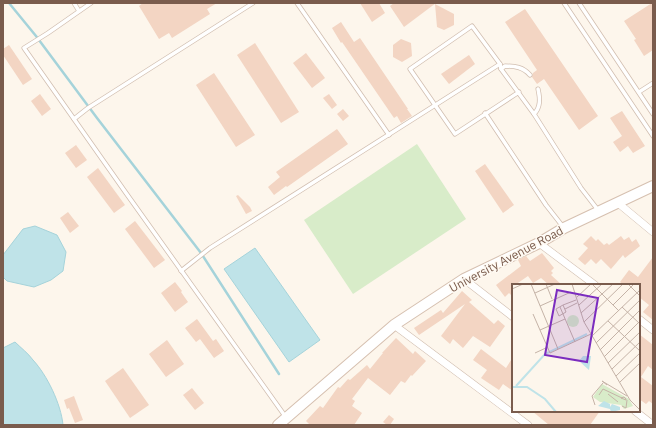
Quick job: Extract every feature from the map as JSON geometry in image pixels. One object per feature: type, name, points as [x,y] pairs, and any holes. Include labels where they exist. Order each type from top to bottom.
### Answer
[{"type":"main road","name":"University Avenue Road","points":[[278,425],[394,325],[464,279],[539,243],[564,228],[599,211],[618,204],[653,186]]},
{"type":"street","points":[[618,204],[653,232]]},
{"type":"street","points":[[539,243],[593,284]]},
{"type":"street","points":[[464,279],[512,316]]},
{"type":"street","points":[[640,320],[653,330]]},
{"type":"street","points":[[394,325],[528,425]]},
{"type":"street","points":[[635,412],[653,425]]},
{"type":"lane","points":[[74,3],[79,11]]},
{"type":"lane","points":[[91,3],[24,48],[286,417]]},
{"type":"lane","points":[[74,119],[97,102],[253,3]]},
{"type":"lane","points":[[297,3],[390,135]]},
{"type":"lane","points":[[564,3],[653,136]]},
{"type":"lane","points":[[579,3],[653,114]]},
{"type":"lane","points":[[519,92],[455,134],[410,69],[472,26],[500,64],[502,70],[519,92],[534,114],[581,188],[599,211]]},
{"type":"lane","points":[[181,271],[210,248],[500,64]]},
{"type":"lane","points":[[502,70],[505,66],[516,66],[527,71],[530,75]]},
{"type":"lane","points":[[639,92],[653,83]]},
{"type":"lane","points":[[534,114],[539,106],[540,97],[538,89]]},
{"type":"lane","points":[[485,113],[546,205],[564,228]]},
{"type":"green space","points":[[417,144],[466,219],[353,294],[304,220]]},
{"type":"water","points":[[35,226],[57,235],[66,252],[63,271],[51,280],[34,287],[7,281],[3,277],[3,255],[23,229]]},
{"type":"water","points":[[255,248],[320,340],[289,362],[224,269]]},
{"type":"water","points":[[15,342],[31,357],[48,382],[56,399],[63,425],[3,425],[3,348]]},
{"type":"building","points":[[143,3],[217,3],[207,9],[210,14],[172,38],[169,33],[159,39],[139,6]]},
{"type":"building","points":[[360,3],[379,3],[385,13],[372,22]]},
{"type":"building","points":[[394,3],[436,3],[404,27],[390,6]]},
{"type":"building","points":[[652,3],[653,50],[644,56],[634,40],[636,39],[624,21]]},
{"type":"building","points":[[435,4],[454,14],[454,25],[444,30],[437,27]]},
{"type":"building","points":[[525,9],[598,116],[579,130],[544,79],[537,84],[532,77],[533,73],[537,70],[505,22]]},
{"type":"building","points":[[341,22],[354,42],[360,38],[412,116],[401,123],[397,116],[394,118],[332,28]]},
{"type":"building","points":[[401,39],[411,43],[412,56],[402,62],[393,57],[393,45]]},
{"type":"building","points":[[255,43],[299,112],[281,123],[237,55]]},
{"type":"building","points":[[9,45],[32,79],[23,85],[3,55],[3,49]]},
{"type":"building","points":[[306,53],[325,78],[312,88],[293,63]]},
{"type":"building","points":[[469,55],[475,64],[449,84],[441,74]]},
{"type":"building","points":[[214,73],[255,135],[236,147],[196,85]]},
{"type":"building","points":[[40,94],[51,109],[42,116],[31,101]]},
{"type":"building","points":[[329,94],[337,105],[332,109],[323,98]]},
{"type":"building","points":[[343,109],[349,116],[343,121],[337,114]]},
{"type":"building","points":[[622,111],[645,146],[633,153],[628,146],[620,152],[613,142],[622,136],[610,118]]},
{"type":"building","points":[[337,129],[348,144],[274,195],[268,187],[280,177],[276,172]]},
{"type":"building","points":[[76,145],[87,160],[76,168],[65,153]]},
{"type":"building","points":[[485,164],[514,205],[503,213],[475,171]]},
{"type":"building","points":[[98,168],[125,205],[114,213],[87,177]]},
{"type":"building","points":[[238,195],[252,211],[246,214],[236,196]]},
{"type":"building","points":[[68,212],[79,226],[70,233],[60,218]]},
{"type":"building","points":[[135,221],[165,260],[154,268],[125,229]]},
{"type":"building","points":[[591,236],[596,241],[598,239],[604,245],[607,243],[609,245],[621,236],[624,240],[629,237],[632,242],[636,239],[640,246],[625,258],[623,255],[611,269],[601,259],[596,264],[591,259],[585,265],[578,259],[588,248],[583,244]]},
{"type":"building","points":[[542,253],[554,268],[551,271],[553,273],[551,275],[561,284],[548,284],[541,278],[533,283],[528,276],[516,284],[512,284],[512,296],[509,293],[505,297],[496,285],[521,266],[518,260],[526,256],[530,261]]},
{"type":"building","points":[[653,257],[653,320],[643,312],[649,305],[640,298],[640,284],[623,284],[620,282],[629,270],[638,277]]},
{"type":"building","points":[[175,282],[188,302],[175,312],[161,293]]},
{"type":"building","points":[[462,291],[472,300],[469,302],[494,324],[498,320],[505,326],[490,347],[473,336],[463,348],[453,339],[450,344],[441,336],[465,304],[419,335],[414,328],[441,310],[443,313]]},
{"type":"building","points":[[197,319],[213,341],[216,339],[224,351],[214,358],[200,339],[196,342],[185,328]]},
{"type":"building","points":[[640,335],[653,345],[653,370],[648,366],[641,377],[653,386],[653,404],[649,401],[646,404],[640,400]]},
{"type":"building","points":[[396,338],[413,354],[415,351],[426,361],[405,383],[401,381],[390,395],[368,378],[352,399],[355,401],[352,406],[362,413],[354,425],[310,425],[306,421],[320,406],[323,408],[338,387],[340,388],[348,379],[350,380],[367,365],[370,369]]},
{"type":"building","points":[[167,340],[184,364],[166,377],[149,354]]},
{"type":"building","points":[[481,349],[506,368],[512,359],[512,390],[503,384],[499,390],[481,378],[487,370],[473,360]]},
{"type":"building","points":[[123,368],[149,405],[130,418],[105,381]]},
{"type":"building","points":[[192,388],[204,403],[195,410],[183,395]]},
{"type":"building","points":[[74,396],[83,420],[75,423],[64,400]]},
{"type":"building","points":[[533,412],[599,412],[590,425],[549,425]]},
{"type":"building","points":[[389,415],[394,419],[390,425],[387,425],[383,422]]},
{"type":"waterway","points":[[9,3],[36,36],[201,253],[279,374]]}]
